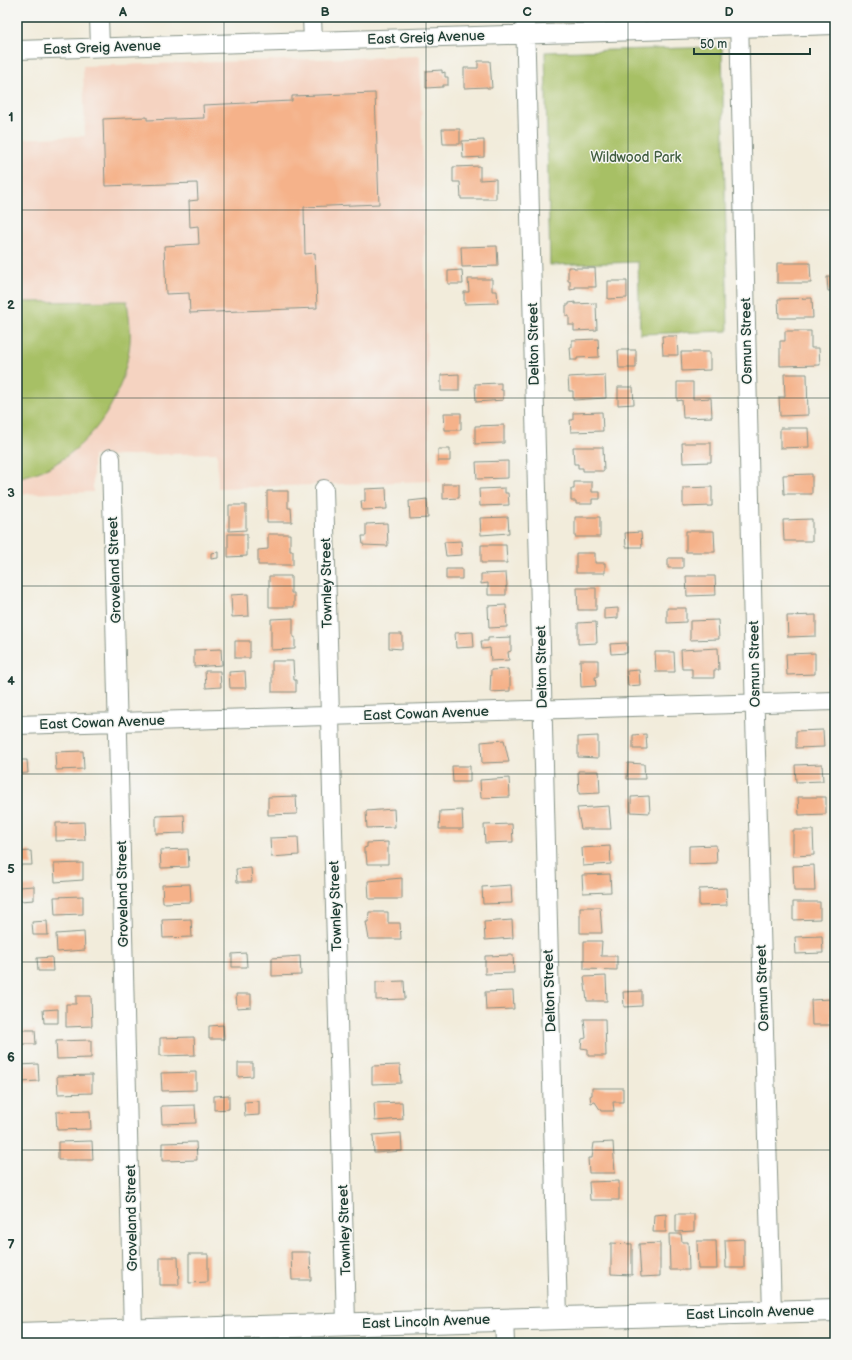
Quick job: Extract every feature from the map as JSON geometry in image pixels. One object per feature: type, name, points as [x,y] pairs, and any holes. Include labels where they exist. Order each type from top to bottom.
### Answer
[{"type":"street","points":[[99,17],[100,47]]},
{"type":"street","points":[[312,17],[312,41]]},
{"type":"street","name":"East Greig Avenue","points":[[17,50],[312,41],[525,26],[739,22],[835,25]]},
{"type":"street","name":"Osmun Street","points":[[739,22],[754,703],[772,1312]]},
{"type":"street","name":"Delton Street","points":[[525,26],[558,1318]]},
{"type":"street","name":"Groveland Street","points":[[111,458],[133,1330]]},
{"type":"street","name":"Townley Street","points":[[324,489],[346,1324]]},
{"type":"street","name":"East Cowan Avenue","points":[[17,725],[835,700]]},
{"type":"street","name":"East Lincoln Avenue","points":[[17,1334],[835,1310]]},
{"type":"street","points":[[504,1319],[505,1343]]},
{"type":"shaded area","points":[[420,56],[430,481],[218,488],[217,453],[93,456],[93,492],[17,494],[17,139],[85,136],[83,66]]},
{"type":"green space","name":"Wildwood Park","points":[[722,47],[728,331],[640,334],[638,262],[550,265],[545,52]]},
{"type":"green space","points":[[127,301],[130,344],[126,368],[114,400],[105,415],[95,429],[70,454],[46,469],[17,478],[17,302]]},
{"type":"building","points":[[478,61],[490,61],[492,88],[464,88],[464,68],[478,68]]},
{"type":"building","points":[[442,70],[442,73],[445,72],[445,77],[448,77],[448,85],[443,85],[443,87],[426,88],[426,71]]},
{"type":"building","points":[[375,93],[379,204],[304,207],[305,254],[315,253],[317,308],[190,313],[189,293],[166,294],[164,246],[199,244],[198,226],[190,227],[189,201],[198,200],[197,183],[105,186],[103,119],[147,117],[147,120],[204,118],[203,105],[292,101],[292,96]]},
{"type":"building","points":[[442,129],[460,129],[460,144],[443,144]]},
{"type":"building","points":[[484,140],[484,157],[463,158],[462,141]]},
{"type":"building","points":[[480,166],[480,180],[496,179],[496,199],[461,199],[460,182],[453,182],[453,167]]},
{"type":"building","points":[[497,246],[498,266],[462,267],[461,247]]},
{"type":"building","points":[[777,263],[810,263],[811,283],[777,283]]},
{"type":"building","points":[[568,267],[595,268],[596,287],[575,287],[575,289],[570,290],[570,281],[568,281]]},
{"type":"building","points":[[462,270],[463,284],[448,284],[448,271]]},
{"type":"building","points":[[827,277],[835,277],[835,291],[828,291]]},
{"type":"building","points":[[468,279],[492,279],[492,291],[497,291],[498,303],[464,304],[464,292],[469,292]]},
{"type":"building","points":[[608,281],[627,281],[627,298],[608,299]]},
{"type":"building","points":[[812,298],[813,318],[779,318],[778,299]]},
{"type":"building","points":[[575,302],[575,304],[596,303],[597,330],[574,331],[574,325],[569,325],[569,316],[566,316],[566,305]]},
{"type":"building","points":[[785,331],[811,331],[811,348],[819,348],[820,365],[780,366],[780,341],[785,341]]},
{"type":"building","points":[[662,336],[677,336],[678,355],[663,355]]},
{"type":"building","points":[[598,339],[599,357],[577,358],[577,360],[571,360],[570,347],[572,347],[572,340]]},
{"type":"building","points":[[618,350],[636,350],[636,368],[619,368]]},
{"type":"building","points":[[681,352],[710,352],[710,370],[682,371]]},
{"type":"building","points":[[459,374],[459,391],[441,391],[441,375]]},
{"type":"building","points":[[784,374],[807,374],[808,415],[780,416],[779,397],[785,397]]},
{"type":"building","points":[[605,375],[606,398],[573,400],[573,391],[569,391],[568,377]]},
{"type":"building","points":[[677,382],[693,382],[693,399],[711,398],[712,417],[683,418],[682,400],[677,401]]},
{"type":"building","points":[[501,383],[503,400],[476,402],[475,384]]},
{"type":"building","points":[[618,387],[633,387],[634,404],[618,405]]},
{"type":"building","points":[[602,412],[603,431],[571,432],[570,420],[573,420],[573,413]]},
{"type":"building","points":[[444,413],[461,413],[461,430],[445,430]]},
{"type":"building","points":[[504,425],[504,443],[475,444],[475,426]]},
{"type":"building","points":[[780,428],[808,428],[809,447],[780,448]]},
{"type":"building","points":[[682,443],[711,443],[711,462],[683,463]]},
{"type":"building","points":[[573,447],[603,447],[604,471],[583,471],[583,468],[578,468],[578,464],[574,464]]},
{"type":"building","points":[[438,449],[450,449],[450,461],[438,461]]},
{"type":"building","points":[[508,461],[508,478],[477,479],[476,462]]},
{"type":"building","points":[[812,474],[812,494],[784,494],[783,475]]},
{"type":"building","points":[[574,482],[592,482],[592,492],[600,492],[600,499],[592,499],[592,504],[576,504],[576,501],[571,501],[571,489],[574,489]]},
{"type":"building","points":[[443,484],[459,484],[459,498],[443,499]]},
{"type":"building","points":[[712,487],[712,506],[683,507],[683,488]]},
{"type":"building","points":[[386,488],[387,509],[362,510],[361,501],[365,501],[365,489]]},
{"type":"building","points":[[505,488],[505,493],[508,493],[509,505],[480,506],[479,489]]},
{"type":"building","points":[[267,491],[288,491],[288,508],[291,508],[292,522],[267,522]]},
{"type":"building","points":[[427,499],[428,518],[410,519],[409,501]]},
{"type":"building","points":[[229,505],[246,505],[246,530],[229,531]]},
{"type":"building","points":[[508,517],[509,533],[481,535],[480,518]]},
{"type":"building","points":[[575,517],[600,517],[600,537],[575,537]]},
{"type":"building","points":[[812,519],[812,541],[784,541],[783,520]]},
{"type":"building","points":[[387,523],[388,546],[363,545],[362,536],[366,536],[366,524]]},
{"type":"building","points":[[686,531],[714,531],[715,552],[686,552]]},
{"type":"building","points":[[641,532],[642,547],[626,547],[625,533]]},
{"type":"building","points":[[228,534],[247,534],[247,556],[228,557]]},
{"type":"building","points":[[268,534],[290,534],[290,551],[293,551],[293,565],[258,565],[258,550],[268,549]]},
{"type":"building","points":[[461,541],[462,555],[446,556],[444,542]]},
{"type":"building","points":[[481,545],[506,545],[507,563],[481,563]]},
{"type":"building","points":[[218,552],[218,558],[211,559],[211,553]]},
{"type":"building","points":[[576,553],[595,553],[595,563],[605,563],[605,573],[576,573]]},
{"type":"building","points":[[668,558],[683,558],[683,568],[668,568]]},
{"type":"building","points":[[446,569],[462,569],[462,579],[446,579]]},
{"type":"building","points":[[506,573],[506,595],[488,595],[488,583],[481,584],[481,574]]},
{"type":"building","points":[[269,576],[291,576],[291,593],[294,593],[294,607],[269,607]]},
{"type":"building","points":[[686,576],[715,576],[716,595],[687,596]]},
{"type":"building","points":[[577,588],[596,588],[596,610],[578,610]]},
{"type":"building","points":[[248,594],[249,616],[232,617],[231,595]]},
{"type":"building","points":[[506,605],[507,627],[489,628],[488,606]]},
{"type":"building","points":[[618,608],[618,618],[604,619],[604,609]]},
{"type":"building","points":[[667,608],[686,608],[686,622],[667,623]]},
{"type":"building","points":[[816,615],[816,636],[788,637],[787,616]]},
{"type":"building","points":[[293,618],[293,637],[295,637],[295,649],[271,650],[271,619]]},
{"type":"building","points":[[718,620],[719,639],[690,640],[690,621]]},
{"type":"building","points":[[596,622],[597,643],[578,644],[578,623]]},
{"type":"building","points":[[473,632],[474,647],[456,648],[455,633]]},
{"type":"building","points":[[389,634],[402,634],[402,649],[389,648]]},
{"type":"building","points":[[511,637],[511,651],[508,652],[509,660],[491,661],[490,648],[482,649],[481,641],[488,641],[488,638]]},
{"type":"building","points":[[235,641],[250,641],[250,658],[235,658]]},
{"type":"building","points":[[627,643],[627,653],[611,654],[610,644]]},
{"type":"building","points":[[718,648],[719,670],[714,670],[714,678],[692,678],[692,669],[682,669],[681,650]]},
{"type":"building","points":[[221,649],[222,665],[194,667],[194,650]]},
{"type":"building","points":[[655,652],[674,652],[675,672],[656,672]]},
{"type":"building","points":[[815,653],[815,674],[787,675],[786,654]]},
{"type":"building","points":[[831,658],[835,658],[835,674],[831,674]]},
{"type":"building","points":[[580,660],[598,660],[598,677],[595,677],[596,686],[581,687]]},
{"type":"building","points":[[272,661],[293,661],[296,692],[272,692]]},
{"type":"building","points":[[508,669],[510,677],[510,691],[490,692],[491,670]]},
{"type":"building","points":[[639,670],[640,685],[628,686],[627,671]]},
{"type":"building","points":[[205,671],[220,671],[221,687],[206,688]]},
{"type":"building","points":[[245,671],[246,688],[230,688],[229,672]]},
{"type":"building","points":[[823,730],[824,747],[796,748],[796,731]]},
{"type":"building","points":[[646,734],[647,749],[633,749],[633,735]]},
{"type":"building","points":[[598,736],[598,758],[578,757],[578,737]]},
{"type":"building","points":[[504,740],[509,762],[482,763],[481,742]]},
{"type":"building","points":[[83,751],[84,769],[56,770],[55,752]]},
{"type":"building","points":[[17,760],[27,760],[28,773],[17,774]]},
{"type":"building","points":[[628,763],[644,764],[645,779],[627,779]]},
{"type":"building","points":[[822,764],[823,781],[796,782],[795,765]]},
{"type":"building","points":[[452,766],[470,766],[470,782],[453,782]]},
{"type":"building","points":[[578,771],[599,771],[600,793],[579,794]]},
{"type":"building","points":[[509,778],[510,797],[481,798],[480,780]]},
{"type":"building","points":[[296,796],[297,814],[268,815],[268,797]]},
{"type":"building","points":[[649,796],[650,813],[631,812],[631,797]]},
{"type":"building","points":[[798,797],[826,797],[826,814],[799,815]]},
{"type":"building","points":[[609,806],[611,829],[581,829],[577,808]]},
{"type":"building","points":[[394,809],[395,827],[367,828],[366,811]]},
{"type":"building","points":[[462,810],[463,829],[439,829],[440,811]]},
{"type":"building","points":[[184,815],[185,833],[156,834],[156,816]]},
{"type":"building","points":[[84,822],[85,840],[56,841],[56,823]]},
{"type":"building","points":[[512,824],[513,842],[485,843],[484,825]]},
{"type":"building","points":[[793,830],[813,830],[814,855],[793,856]]},
{"type":"building","points":[[298,837],[299,855],[271,857],[270,838]]},
{"type":"building","points":[[388,842],[388,864],[367,864],[364,848],[367,847],[367,843]]},
{"type":"building","points":[[716,845],[717,863],[689,864],[689,846]]},
{"type":"building","points":[[610,846],[611,864],[583,866],[582,848]]},
{"type":"building","points":[[188,849],[189,867],[161,868],[160,850]]},
{"type":"building","points":[[31,851],[32,865],[17,865],[17,852]]},
{"type":"building","points":[[83,863],[83,880],[55,882],[54,864]]},
{"type":"building","points":[[814,865],[815,891],[794,891],[793,866]]},
{"type":"building","points":[[251,868],[252,882],[237,882],[236,869]]},
{"type":"building","points":[[610,874],[611,892],[583,893],[582,875]]},
{"type":"building","points":[[402,878],[402,899],[369,899],[368,881]]},
{"type":"building","points":[[190,884],[191,902],[163,903],[162,885]]},
{"type":"building","points":[[511,885],[512,903],[483,904],[482,887]]},
{"type":"building","points":[[34,886],[34,900],[20,901],[19,887]]},
{"type":"building","points":[[726,888],[727,905],[699,906],[699,889]]},
{"type":"building","points":[[83,896],[83,914],[55,915],[54,897]]},
{"type":"building","points":[[793,902],[820,902],[820,919],[793,920]]},
{"type":"building","points":[[580,907],[600,907],[602,933],[580,933]]},
{"type":"building","points":[[369,912],[388,912],[388,923],[400,923],[401,939],[369,939],[366,922],[368,922]]},
{"type":"building","points":[[191,919],[192,937],[163,938],[162,920]]},
{"type":"building","points":[[512,920],[513,938],[485,940],[484,922]]},
{"type":"building","points":[[47,921],[48,935],[33,935],[32,922]]},
{"type":"building","points":[[84,932],[85,950],[57,952],[56,934]]},
{"type":"building","points":[[822,936],[823,953],[796,954],[795,937]]},
{"type":"building","points":[[584,941],[602,941],[601,956],[617,956],[617,970],[584,969]]},
{"type":"building","points":[[246,953],[247,967],[232,967],[232,954]]},
{"type":"building","points":[[513,955],[514,973],[485,974],[485,956]]},
{"type":"building","points":[[300,956],[301,975],[272,976],[272,958]]},
{"type":"building","points":[[52,957],[53,971],[38,971],[37,958]]},
{"type":"building","points":[[606,976],[607,1001],[587,1001],[584,977]]},
{"type":"building","points":[[404,981],[405,999],[376,1000],[376,982]]},
{"type":"building","points":[[513,991],[514,1009],[486,1010],[485,992]]},
{"type":"building","points":[[642,991],[642,1006],[624,1007],[623,992]]},
{"type":"building","points":[[236,994],[251,994],[251,1007],[237,1008]]},
{"type":"building","points":[[76,996],[91,996],[92,1026],[66,1027],[66,1004],[76,1004]]},
{"type":"building","points":[[831,999],[832,1025],[812,1025],[811,1000]]},
{"type":"building","points":[[58,1009],[58,1023],[44,1023],[43,1010]]},
{"type":"building","points":[[584,1019],[605,1019],[606,1056],[588,1056],[588,1049],[581,1048],[582,1039],[586,1038]]},
{"type":"building","points":[[223,1025],[224,1039],[209,1039],[209,1026]]},
{"type":"building","points":[[20,1030],[35,1030],[36,1044],[21,1044]]},
{"type":"building","points":[[194,1037],[195,1055],[160,1056],[160,1038]]},
{"type":"building","points":[[91,1040],[91,1058],[57,1059],[56,1041]]},
{"type":"building","points":[[238,1063],[253,1063],[253,1076],[238,1077]]},
{"type":"building","points":[[38,1064],[39,1081],[20,1082],[19,1065]]},
{"type":"building","points":[[400,1065],[401,1083],[372,1084],[372,1066]]},
{"type":"building","points":[[196,1072],[196,1090],[162,1091],[161,1073]]},
{"type":"building","points":[[92,1075],[92,1093],[58,1094],[57,1076]]},
{"type":"building","points":[[592,1088],[623,1088],[623,1102],[613,1102],[614,1111],[601,1111],[595,1102],[591,1103],[590,1096],[592,1095]]},
{"type":"building","points":[[229,1095],[229,1109],[214,1110],[214,1096]]},
{"type":"building","points":[[259,1101],[259,1115],[245,1116],[244,1102]]},
{"type":"building","points":[[402,1102],[403,1119],[375,1121],[374,1103]]},
{"type":"building","points":[[195,1105],[196,1123],[162,1124],[161,1106]]},
{"type":"building","points":[[90,1111],[91,1129],[57,1130],[56,1112]]},
{"type":"building","points":[[401,1133],[402,1151],[374,1153],[373,1135]]},
{"type":"building","points":[[92,1141],[93,1160],[58,1160],[58,1142]]},
{"type":"building","points":[[196,1142],[197,1160],[162,1161],[162,1143]]},
{"type":"building","points":[[613,1142],[615,1173],[589,1173],[588,1158],[592,1158],[594,1143]]},
{"type":"building","points":[[619,1181],[619,1200],[590,1200],[589,1182]]},
{"type":"building","points":[[666,1214],[666,1232],[653,1232],[654,1215]]},
{"type":"building","points":[[676,1214],[694,1214],[694,1231],[676,1232]]},
{"type":"building","points":[[669,1234],[681,1234],[682,1242],[688,1242],[689,1270],[670,1270]]},
{"type":"building","points":[[744,1239],[744,1268],[726,1268],[725,1240]]},
{"type":"building","points":[[697,1241],[716,1241],[717,1269],[698,1269]]},
{"type":"building","points":[[611,1243],[632,1244],[632,1275],[611,1274]]},
{"type":"building","points":[[660,1243],[660,1276],[641,1277],[639,1244]]},
{"type":"building","points":[[291,1252],[310,1252],[311,1280],[292,1280]]},
{"type":"building","points":[[189,1254],[208,1254],[208,1282],[189,1283]]},
{"type":"building","points":[[160,1257],[178,1257],[179,1285],[160,1285]]}]
